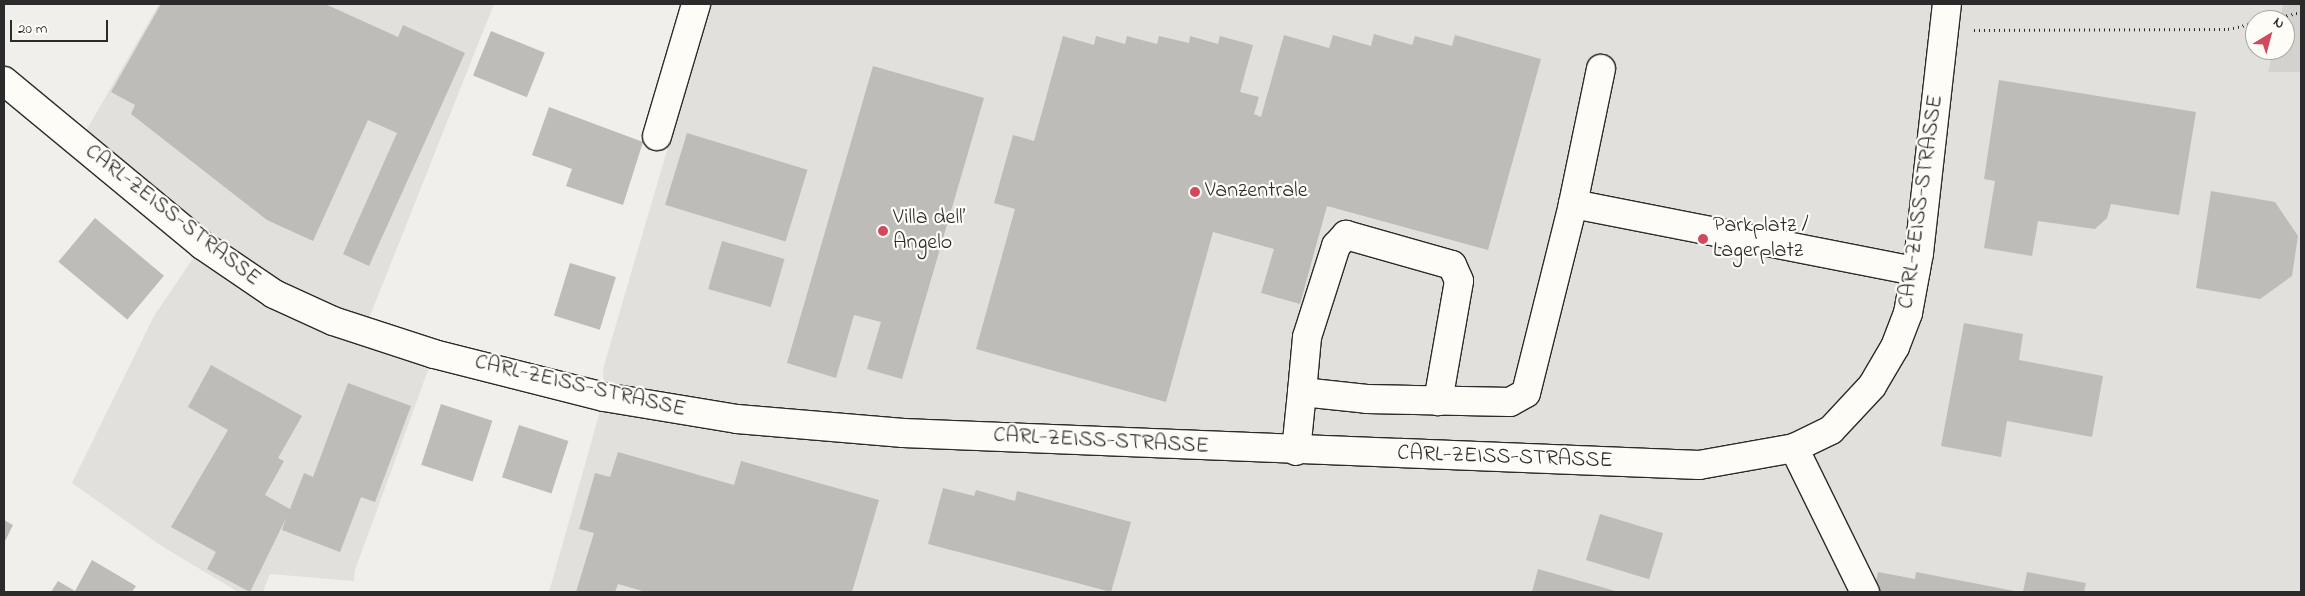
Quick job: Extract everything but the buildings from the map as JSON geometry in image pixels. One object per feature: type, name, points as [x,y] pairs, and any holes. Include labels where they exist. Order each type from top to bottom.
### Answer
[{"type":"street","points":[[657,136],[696,4]]},
{"type":"street","name":"CARL-ZEISS-STRASSE","points":[[4,81],[202,245],[253,282],[300,308],[333,321],[434,354],[646,407],[737,419],[903,433],[1296,451],[1699,465],[1794,448],[1831,430],[1872,386],[1895,347],[1908,314],[1916,271],[1945,17]]},
{"type":"street","points":[[1302,392],[1367,399],[1510,402],[1526,393],[1574,204],[1601,69]]},
{"type":"street","points":[[1574,204],[1916,271]]},
{"type":"street","points":[[1296,451],[1307,337],[1336,246],[1346,235],[1452,265],[1460,281],[1438,400]]},
{"type":"street","points":[[1794,448],[1866,592]]},
{"type":"path","points":[[1945,17],[2228,29],[2245,25]]},
{"type":"shaded area","points":[[159,4],[494,4],[364,331],[434,354],[355,570],[354,581],[270,574],[263,592],[238,592],[160,545],[72,483],[154,316],[202,245],[79,143]]},
{"type":"shaded area","points":[[702,4],[2283,4],[2282,10],[2245,10],[2245,60],[2271,60],[2268,72],[2301,72],[2301,592],[549,592],[604,397],[603,369],[704,24]]},
{"type":"shaded area","points":[[2283,4],[2301,4],[2301,72],[2268,72],[2271,60],[2295,60],[2295,10],[2282,10]]},
{"type":"place","name":"Vanzentrale","points":[[1195,192]]},
{"type":"place","name":"Villa dell’ Angelo","points":[[883,231]]},
{"type":"place","name":"Parkplatz / Lagerplatz","points":[[1703,239]]}]
